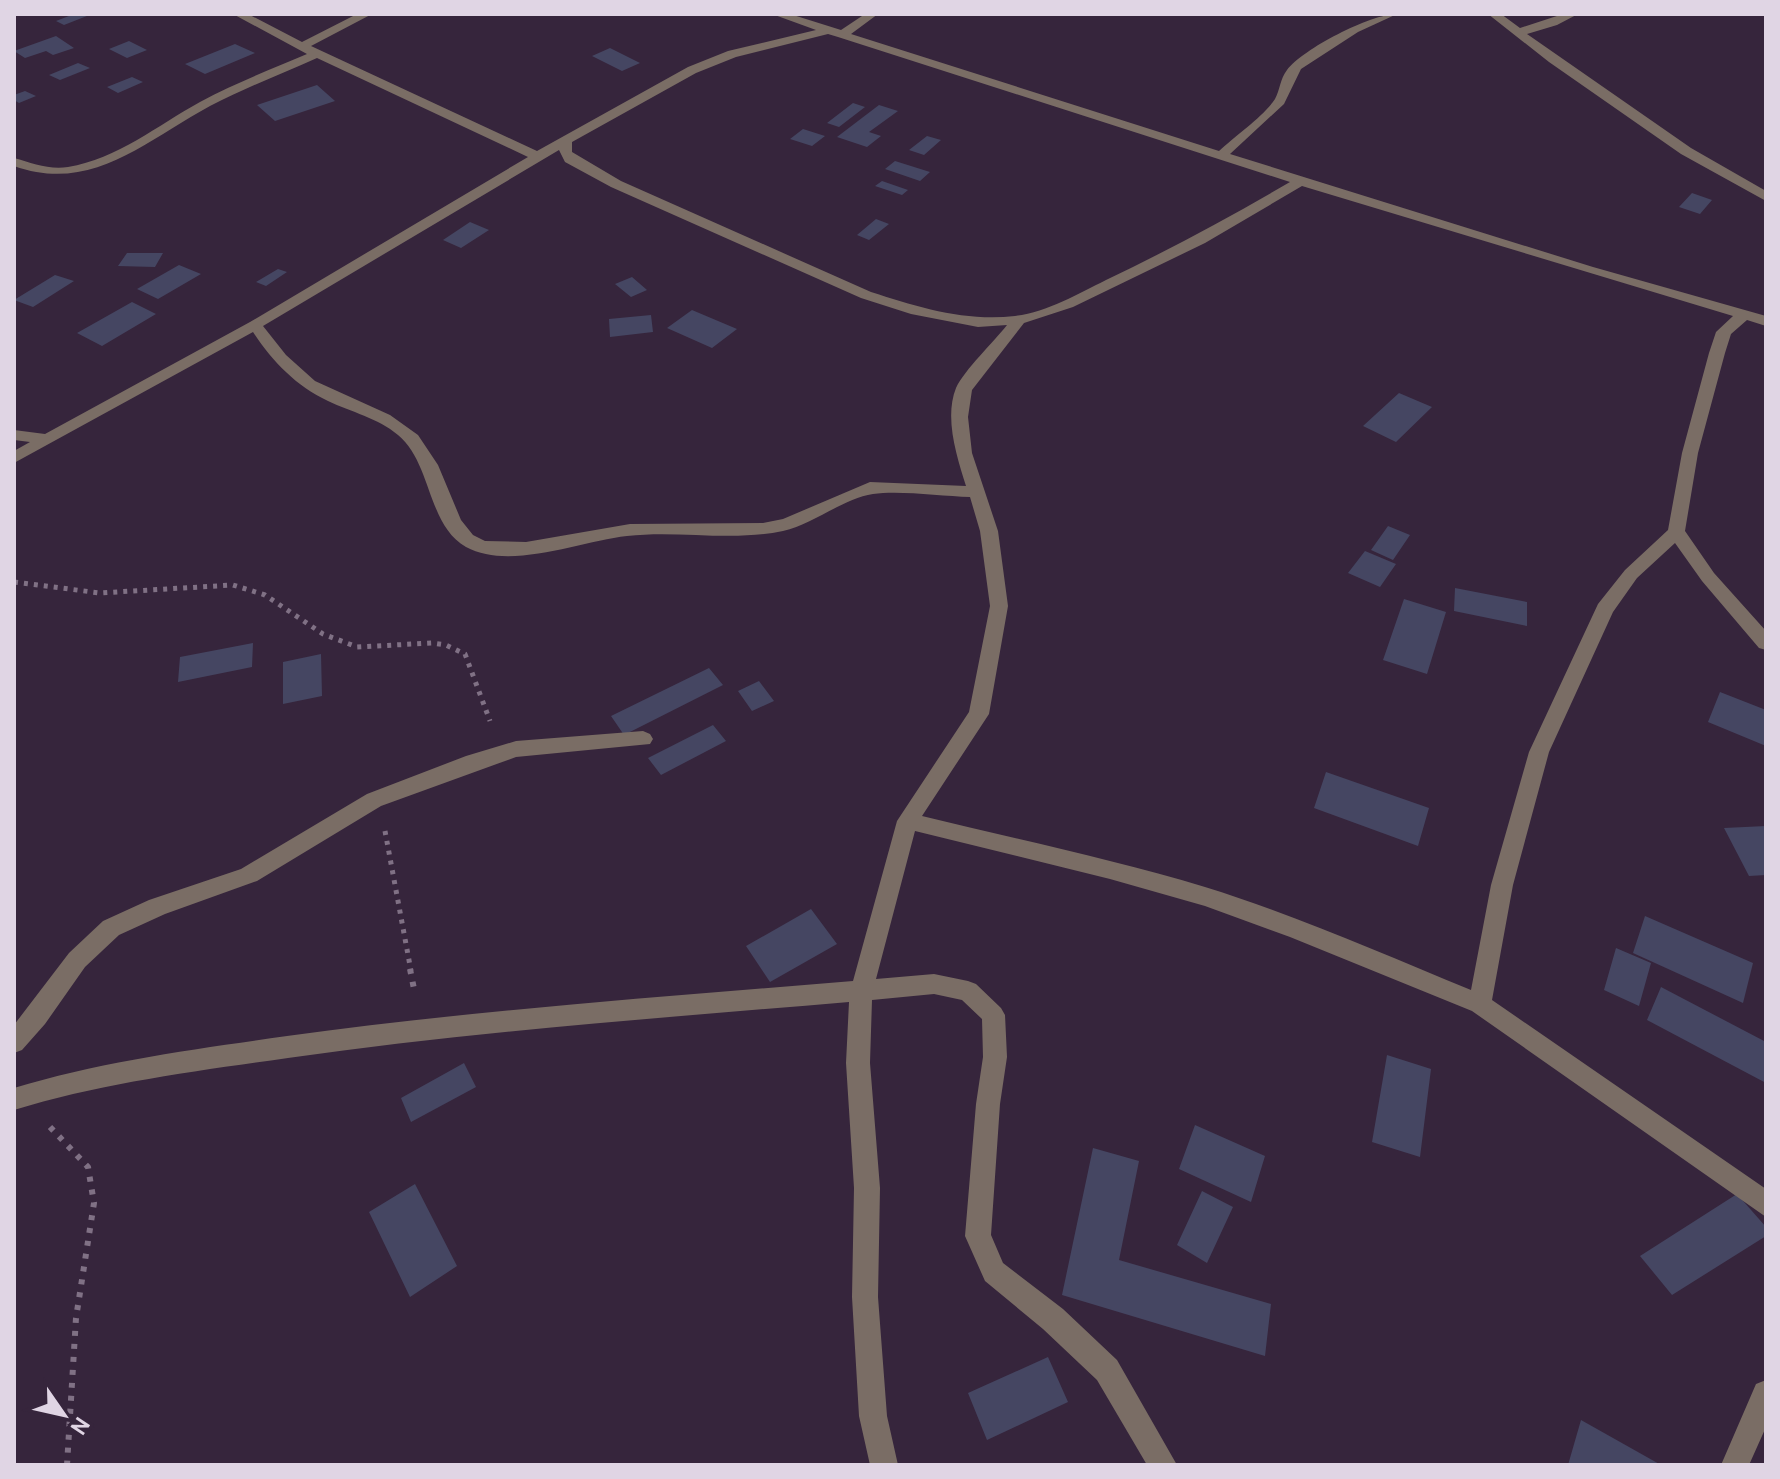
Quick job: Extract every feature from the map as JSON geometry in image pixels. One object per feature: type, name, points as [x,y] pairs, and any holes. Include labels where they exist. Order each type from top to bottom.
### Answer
[{"type":"street","points":[[239,14],[317,54],[539,157]]},
{"type":"street","points":[[302,46],[366,14]]},
{"type":"street","points":[[778,14],[1301,181],[1766,321]]},
{"type":"street","points":[[14,458],[255,325],[596,122],[712,61],[767,44],[836,32],[872,14]]},
{"type":"street","points":[[1222,155],[1280,101],[1290,74],[1297,66],[1354,30],[1391,14]]},
{"type":"street","points":[[1494,14],[1686,151],[1766,197]]},
{"type":"street","points":[[1517,33],[1572,14]]},
{"type":"street","points":[[14,162],[29,176],[84,169],[117,155],[215,99],[317,54]]},
{"type":"street","points":[[566,142],[565,152],[570,159],[616,184],[866,295],[952,320],[1019,320],[1068,304],[1149,266],[1258,208],[1301,181]]},
{"type":"street","points":[[1480,1004],[1502,885],[1539,752],[1605,609],[1631,574],[1676,532],[1690,453],[1717,353],[1724,332],[1744,315]]},
{"type":"street","points":[[884,1465],[873,1416],[865,1297],[867,1188],[858,1063],[861,992],[907,821],[979,714],[999,606],[996,568],[979,492],[964,453],[960,417],[964,389],[1019,320]]},
{"type":"street","points":[[255,325],[274,355],[299,378],[333,397],[379,415],[417,440],[428,457],[450,515],[464,536],[478,546],[499,549],[551,545],[613,532],[763,529],[787,524],[870,488],[979,492]]},
{"type":"street","points":[[14,435],[45,439]]},
{"type":"street","points":[[1676,532],[1708,577],[1766,643]]},
{"type":"street","points":[[14,1042],[37,1017],[77,960],[111,928],[157,907],[249,875],[374,800],[516,749],[643,739]]},
{"type":"street","points":[[907,821],[1110,870],[1206,897],[1298,930],[1480,1004],[1766,1204]]},
{"type":"street","points":[[14,1099],[50,1088],[194,1060],[421,1028],[934,984],[968,991],[993,1015],[995,1057],[988,1104],[978,1236],[994,1272],[1053,1319],[1107,1370],[1163,1465]]},
{"type":"street","points":[[1735,1465],[1766,1394]]},
{"type":"path","points":[[14,582],[56,592],[130,592],[191,585],[235,585],[271,597],[301,622],[328,637],[358,647],[444,644],[465,654],[501,753]]},
{"type":"path","points":[[374,800],[383,823],[421,1028]]},
{"type":"path","points":[[38,1117],[61,1135],[88,1167],[94,1203],[76,1318],[67,1465]]},
{"type":"building","points":[[74,14],[92,14],[64,25],[56,21]]},
{"type":"building","points":[[56,36],[74,48],[53,55],[46,51],[25,58],[14,51]]},
{"type":"building","points":[[129,41],[147,50],[127,58],[109,49]]},
{"type":"building","points":[[235,44],[255,53],[205,74],[185,64]]},
{"type":"building","points":[[610,48],[640,63],[622,71],[592,56]]},
{"type":"building","points":[[78,63],[90,68],[60,80],[49,75]]},
{"type":"building","points":[[132,77],[143,82],[118,93],[107,87]]},
{"type":"building","points":[[317,85],[335,101],[275,121],[257,105]]},
{"type":"building","points":[[25,91],[36,96],[19,103],[14,100],[14,95]]},
{"type":"building","points":[[853,103],[865,107],[839,127],[827,123]]},
{"type":"building","points":[[879,105],[898,111],[869,132],[881,136],[867,147],[837,137]]},
{"type":"building","points":[[803,129],[825,136],[812,146],[790,139]]},
{"type":"building","points":[[927,136],[941,140],[924,155],[909,150]]},
{"type":"building","points":[[895,161],[930,172],[920,181],[885,169]]},
{"type":"building","points":[[882,181],[908,190],[902,195],[875,186]]},
{"type":"building","points":[[1692,193],[1712,200],[1700,214],[1679,207]]},
{"type":"building","points":[[876,219],[889,224],[869,240],[857,235]]},
{"type":"building","points":[[470,222],[489,230],[461,248],[443,240]]},
{"type":"building","points":[[127,253],[163,253],[155,267],[118,266]]},
{"type":"building","points":[[179,265],[201,274],[158,299],[137,289]]},
{"type":"building","points":[[278,269],[287,272],[266,286],[256,282]]},
{"type":"building","points":[[55,275],[74,281],[33,307],[14,300]]},
{"type":"building","points":[[632,277],[647,290],[631,297],[615,284]]},
{"type":"building","points":[[132,302],[156,314],[102,346],[77,333]]},
{"type":"building","points":[[692,310],[737,329],[712,348],[667,328]]},
{"type":"building","points":[[651,315],[653,332],[610,337],[609,319]]},
{"type":"building","points":[[1399,393],[1432,407],[1396,442],[1363,426]]},
{"type":"building","points":[[1388,526],[1410,535],[1393,560],[1371,550]]},
{"type":"building","points":[[1365,551],[1396,564],[1380,587],[1348,573]]},
{"type":"building","points":[[1455,588],[1527,602],[1527,626],[1454,611]]},
{"type":"building","points":[[1404,599],[1446,612],[1427,674],[1383,660]]},
{"type":"building","points":[[253,643],[252,667],[178,682],[180,657]]},
{"type":"building","points":[[321,654],[322,696],[283,704],[283,662]]},
{"type":"building","points":[[709,668],[723,685],[624,735],[611,716]]},
{"type":"building","points":[[759,681],[774,701],[752,711],[738,691]]},
{"type":"building","points":[[1720,692],[1766,710],[1766,746],[1708,722]]},
{"type":"building","points":[[713,725],[726,741],[661,775],[648,758]]},
{"type":"building","points":[[1326,772],[1429,808],[1418,846],[1314,808]]},
{"type":"building","points":[[1766,826],[1766,875],[1749,876],[1724,828]]},
{"type":"building","points":[[811,909],[837,944],[770,982],[746,946]]},
{"type":"building","points":[[1645,916],[1753,963],[1743,1003],[1633,953]]},
{"type":"building","points":[[1616,948],[1651,963],[1639,1006],[1604,990]]},
{"type":"building","points":[[1661,987],[1766,1042],[1766,1083],[1647,1020]]},
{"type":"building","points":[[1387,1055],[1431,1069],[1420,1157],[1372,1142]]},
{"type":"building","points":[[464,1063],[476,1087],[411,1122],[401,1098]]},
{"type":"building","points":[[1195,1125],[1265,1156],[1251,1202],[1179,1169]]},
{"type":"building","points":[[1093,1148],[1139,1161],[1119,1260],[1271,1304],[1265,1356],[1062,1295]]},
{"type":"building","points":[[415,1184],[457,1266],[410,1297],[369,1212]]},
{"type":"building","points":[[1202,1191],[1233,1207],[1207,1263],[1177,1245]]},
{"type":"building","points":[[1737,1194],[1766,1227],[1766,1236],[1672,1295],[1640,1256]]},
{"type":"building","points":[[1048,1357],[1068,1402],[987,1440],[968,1393]]},
{"type":"building","points":[[1581,1420],[1661,1465],[1568,1465]]}]
